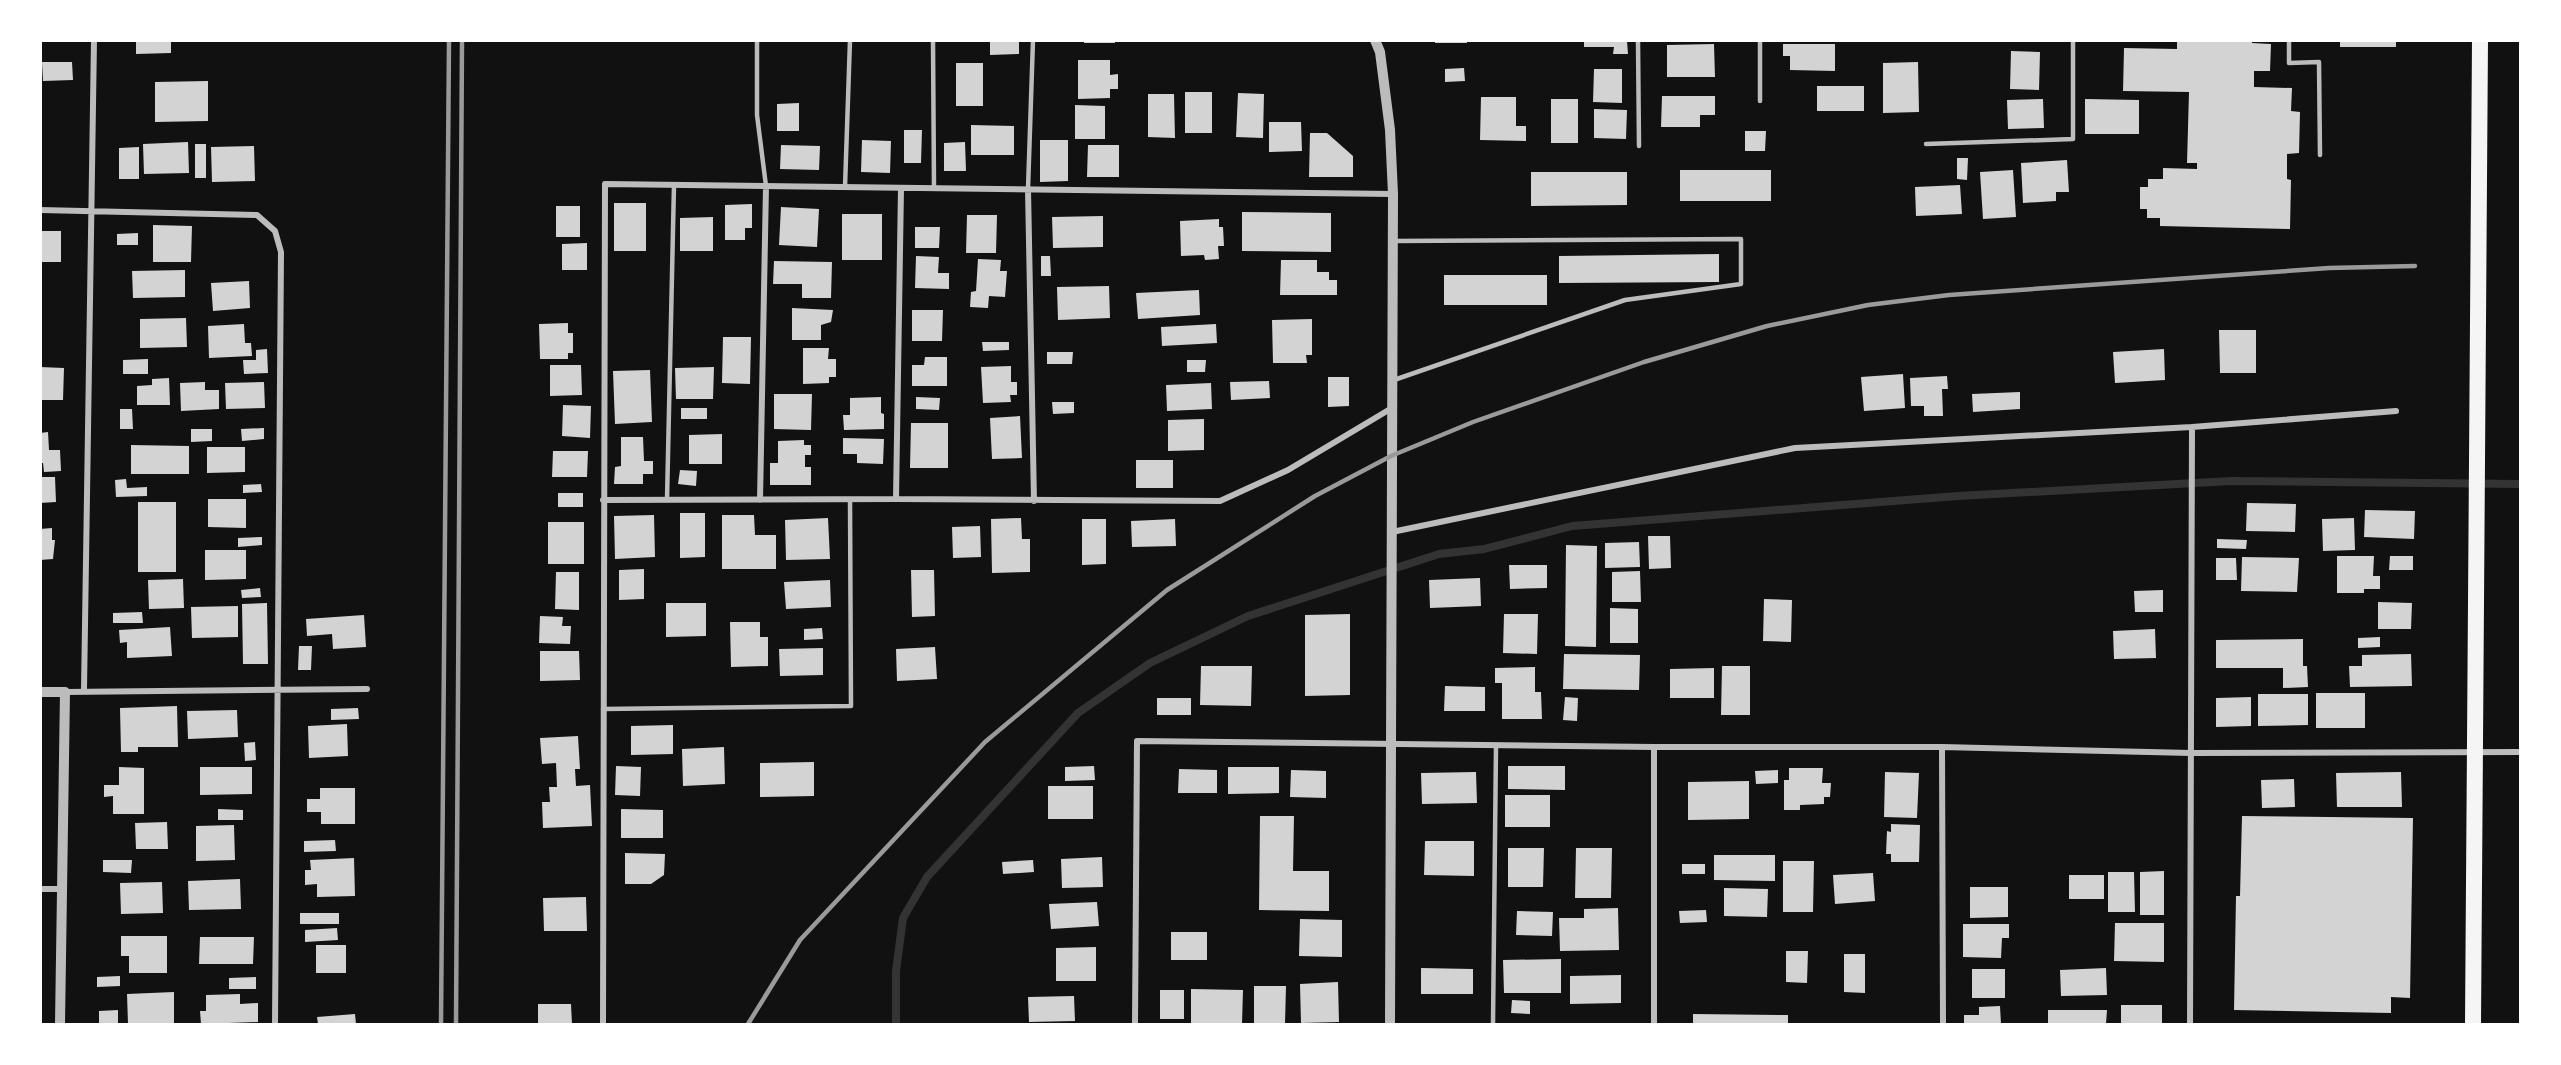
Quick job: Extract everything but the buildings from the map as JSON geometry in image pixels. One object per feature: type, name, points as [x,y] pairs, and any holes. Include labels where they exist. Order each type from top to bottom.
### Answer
[{"type":"highway","points":[[2473,1024],[2480,40]]},
{"type":"street","points":[[84,690],[94,40]]},
{"type":"street","points":[[1375,40],[1380,52],[1390,130],[1393,195],[1390,1024]]},
{"type":"street","points":[[603,1024],[605,184],[1393,195]]},
{"type":"street","points":[[760,500],[766,186]]},
{"type":"street","points":[[896,499],[901,188]]},
{"type":"street","points":[[1028,189],[1034,501]]},
{"type":"street","points":[[40,210],[257,215],[275,231],[281,252],[275,1024]]},
{"type":"street","points":[[603,500],[1220,501],[1288,470],[1392,408]]},
{"type":"street","points":[[1392,532],[1795,448],[2192,427],[2396,411]]},
{"type":"street","points":[[2190,1024],[2192,427]]},
{"type":"street","points":[[40,692],[367,689]]},
{"type":"street","points":[[60,1024],[65,692]]},
{"type":"street","points":[[1135,1024],[1137,741],[1392,746],[1942,747],[2191,753],[2520,752]]},
{"type":"street","points":[[1654,747],[1654,1024]]},
{"type":"street","points":[[1942,747],[1943,1024]]},
{"type":"street","points":[[40,889],[62,889]]},
{"type":"lane","points":[[757,40],[757,116],[766,186]]},
{"type":"lane","points":[[845,187],[850,40]]},
{"type":"lane","points":[[933,40],[934,188]]},
{"type":"lane","points":[[1028,189],[1033,40]]},
{"type":"lane","points":[[1638,40],[1639,146]]},
{"type":"lane","points":[[1760,40],[1760,102]]},
{"type":"lane","points":[[1926,144],[2073,139],[2073,40]]},
{"type":"lane","points":[[2289,40],[2289,63],[2319,62],[2320,155]]},
{"type":"lane","points":[[667,500],[674,185]]},
{"type":"lane","points":[[1392,381],[1625,300],[1741,284],[1741,239],[1393,241]]},
{"type":"lane","points":[[603,709],[851,706],[850,499]]},
{"type":"lane","points":[[1493,1024],[1496,746]]},
{"type":"waterway","points":[[896,1024],[896,971],[903,918],[927,877],[1078,713],[1150,663],[1248,616],[1439,554],[1484,549],[1572,526],[1958,496],[2231,481],[2520,484]]},
{"type":"railway","points":[[441,1024],[449,40]]},
{"type":"railway","points":[[456,1024],[462,40]]},
{"type":"railway","points":[[748,1024],[800,940],[985,742],[1167,590],[1315,496],[1391,456],[1473,422],[1644,362],[1767,326],[1868,305],[1949,295],[2329,268],[2415,266]]}]
